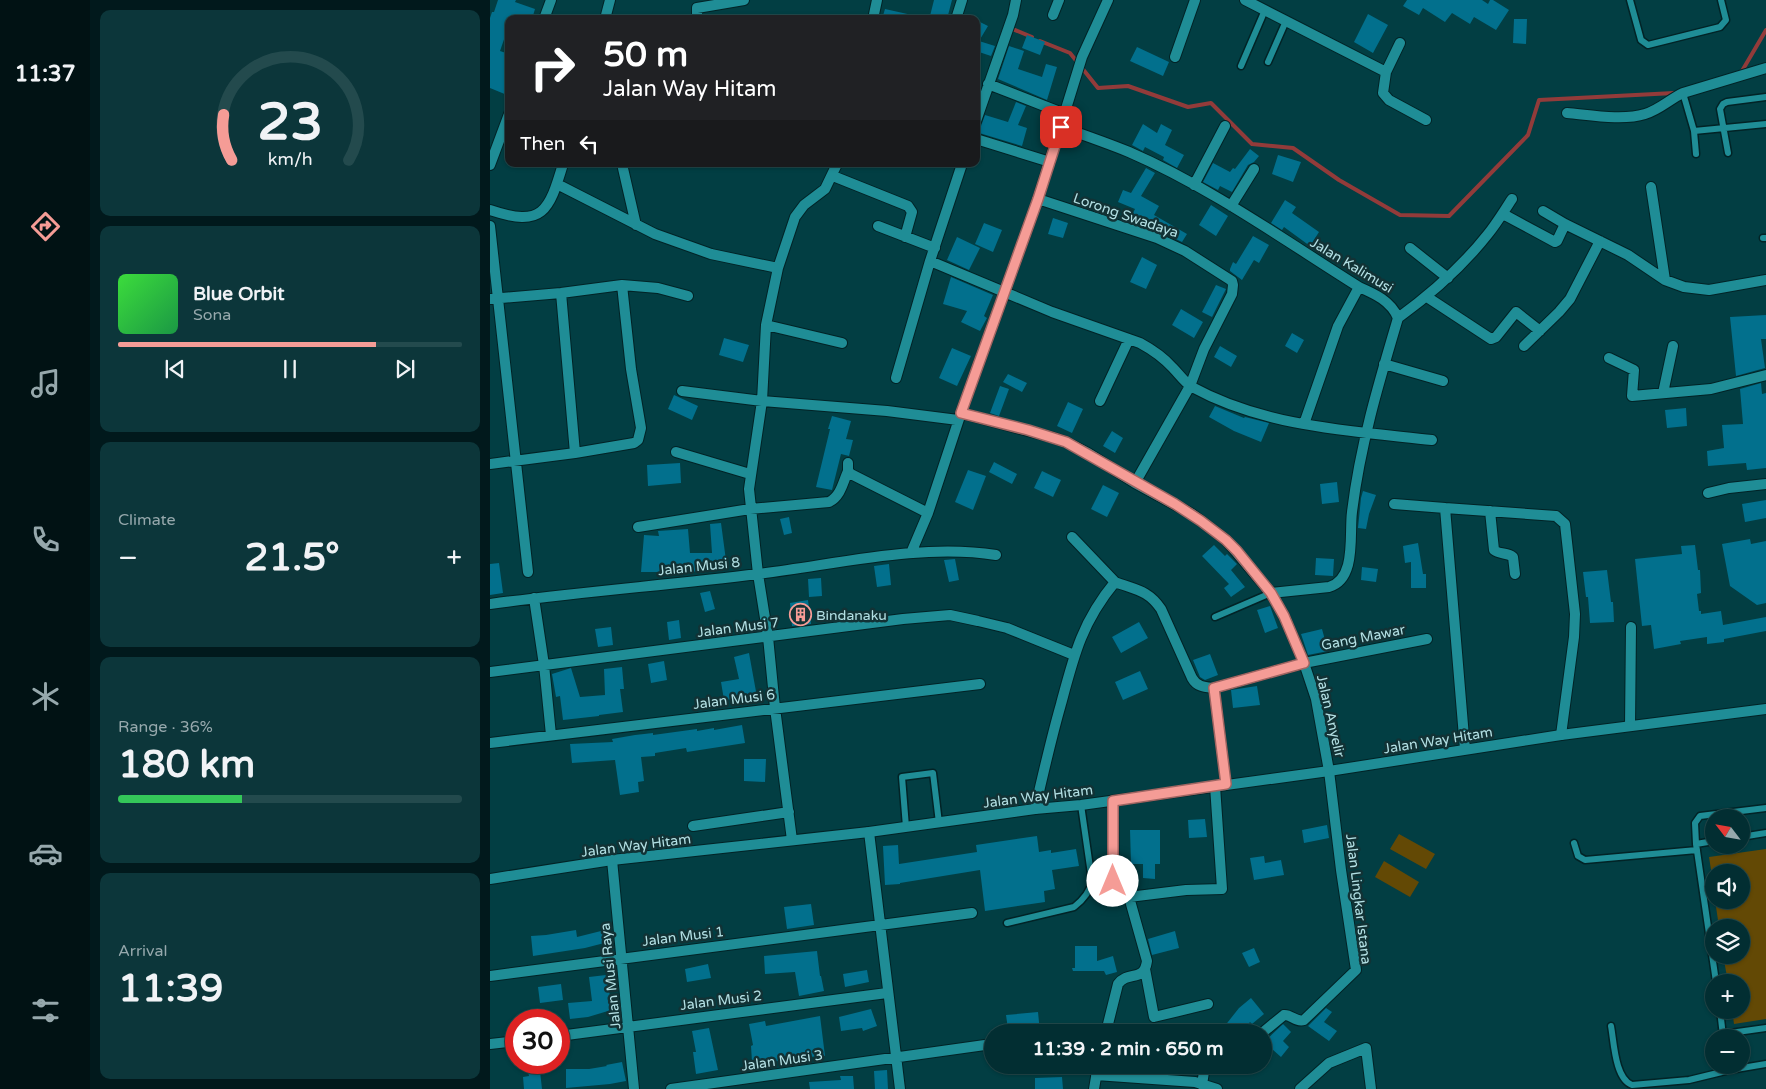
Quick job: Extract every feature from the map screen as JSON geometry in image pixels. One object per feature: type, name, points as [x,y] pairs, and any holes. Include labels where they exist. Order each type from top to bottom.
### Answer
[{"type":"street","points":[[545,15],[551,0]]},
{"type":"street","points":[[606,15],[610,0]]},
{"type":"street","points":[[697,15],[697,8],[744,0]]},
{"type":"street","points":[[874,15],[877,0]]},
{"type":"street","points":[[957,15],[962,0]]},
{"type":"street","points":[[980,109],[1013,15],[1016,0]]},
{"type":"street","points":[[1053,15],[1059,0]]},
{"type":"street","points":[[911,553],[928,513],[960,416],[1038,199],[1082,57],[1108,0]]},
{"type":"street","points":[[1175,57],[1195,0]]},
{"type":"street","points":[[1245,0],[1386,72]]},
{"type":"street","points":[[1400,43],[1386,72],[1383,91],[1386,98],[1426,120]]},
{"type":"street","points":[[1567,113],[1614,117],[1645,114],[1670,98],[1683,93],[1766,68]]},
{"type":"street","points":[[988,84],[1065,114]]},
{"type":"street","points":[[490,165],[505,125]]},
{"type":"street","points":[[1194,185],[1225,126]]},
{"type":"street","name":"Jalan Kalimusi","points":[[1061,127],[1128,152],[1194,185],[1231,206],[1359,287],[1373,293],[1391,305],[1398,318]]},
{"type":"street","points":[[980,140],[1050,162]]},
{"type":"street","points":[[490,210],[527,218],[534,216],[544,210],[563,167]]},
{"type":"street","points":[[623,167],[636,225]]},
{"type":"street","points":[[792,840],[748,489],[762,401],[766,325],[778,268],[795,217],[804,205],[822,192],[833,176],[836,167]]},
{"type":"street","points":[[896,378],[930,261],[961,167]]},
{"type":"street","points":[[1231,206],[1254,169]]},
{"type":"street","points":[[833,176],[908,206],[912,212],[905,236]]},
{"type":"street","points":[[557,184],[599,204],[636,225],[711,254],[778,268]]},
{"type":"street","points":[[1651,187],[1665,280]]},
{"type":"street","name":"Lorong Swadaya","points":[[1038,199],[1158,238],[1185,251],[1232,281],[1232,294],[1204,348],[1190,386]]},
{"type":"street","points":[[1271,593],[1330,587],[1336,585],[1345,575],[1350,559],[1352,514],[1357,474],[1366,432],[1398,318],[1427,297],[1448,278],[1488,234],[1512,200]]},
{"type":"street","points":[[1543,212],[1628,255],[1665,280],[1684,287],[1709,290],[1766,280]]},
{"type":"street","points":[[1503,214],[1555,242],[1565,224]]},
{"type":"street","points":[[490,226],[494,298],[528,572]]},
{"type":"street","points":[[878,226],[935,248]]},
{"type":"street","points":[[1524,346],[1570,299],[1600,241]]},
{"type":"street","points":[[1410,248],[1448,278]]},
{"type":"street","points":[[930,261],[1052,312],[1129,339],[1151,349],[1190,386],[1242,408],[1271,418],[1304,424],[1432,440]]},
{"type":"street","points":[[494,298],[561,293],[622,285],[658,288],[688,296]]},
{"type":"street","points":[[490,464],[634,443],[640,434],[641,428],[630,369],[622,285]]},
{"type":"street","points":[[1304,424],[1338,326],[1359,287]]},
{"type":"street","points":[[561,293],[575,453]]},
{"type":"street","points":[[1427,297],[1491,339],[1496,337],[1516,312],[1540,331]]},
{"type":"street","points":[[766,325],[842,343]]},
{"type":"street","points":[[1100,402],[1129,339]]},
{"type":"street","points":[[1664,393],[1673,346]]},
{"type":"street","points":[[1609,358],[1634,370],[1632,396],[1711,389],[1766,375]]},
{"type":"street","points":[[1384,364],[1443,381]]},
{"type":"street","points":[[1135,483],[1190,386]]},
{"type":"street","name":"Jalan Anyelir","points":[[682,391],[762,401],[960,416],[1028,430],[1066,442],[1088,453],[1135,483],[1192,514],[1226,540],[1271,593],[1284,616],[1304,663],[1316,699],[1329,770]]},
{"type":"street","points":[[676,452],[750,474]]},
{"type":"street","points":[[638,527],[750,510],[829,502],[839,493],[848,467],[851,474],[928,513]]},
{"type":"street","points":[[1708,493],[1730,488],[1766,484]]},
{"type":"street","points":[[1394,504],[1556,516],[1565,524],[1575,614],[1574,637],[1561,735]]},
{"type":"street","points":[[1445,508],[1465,749]]},
{"type":"street","points":[[1490,511],[1494,550],[1513,557],[1515,574]]},
{"type":"street","points":[[1072,537],[1115,582],[1148,594],[1155,600],[1161,609],[1194,682],[1202,686],[1214,688],[1221,785],[1222,889],[1186,890],[1129,897],[1118,894],[1114,888],[1113,801]]},
{"type":"street","name":"Jalan Musi 8","points":[[490,604],[758,574],[911,553],[971,551],[996,555]]},
{"type":"street","points":[[1035,809],[1074,655],[1081,635],[1094,610],[1115,582]]},
{"type":"street","points":[[534,598],[552,735]]},
{"type":"street","name":"Jalan Musi 7","points":[[490,672],[903,619],[950,615],[1007,628],[1074,655]]},
{"type":"street","points":[[1630,726],[1631,627]]},
{"type":"street","name":"Gang Mawar","points":[[1214,688],[1304,663],[1427,639]]},
{"type":"street","name":"Jalan Musi 6","points":[[490,743],[980,684]]},
{"type":"street","name":"Jalan Way Hitam","points":[[490,879],[612,860],[869,832],[1035,809],[1113,801],[1561,735],[1766,709]]},
{"type":"street","name":"Jalan Lingkar Istana","points":[[1272,1025],[1284,1015],[1300,1021],[1304,1020],[1356,970],[1329,770]]},
{"type":"street","points":[[693,826],[789,812]]},
{"type":"street","points":[[869,832],[900,1089]]},
{"type":"street","name":"Jalan Musi Raya","points":[[612,860],[634,1089]]},
{"type":"street","points":[[1108,1024],[1118,984],[1124,978],[1141,974],[1145,969],[1147,961],[1129,897]]},
{"type":"street","name":"Jalan Musi 1","points":[[490,976],[972,913]]},
{"type":"street","points":[[1145,969],[1154,1017],[1208,1004]]},
{"type":"street","name":"Jalan Musi 2","points":[[570,1034],[888,993]]},
{"type":"street","points":[[490,1044],[505,1042]]},
{"type":"street","name":"Jalan Musi 3","points":[[671,1089],[984,1045]]},
{"type":"street","points":[[1300,1089],[1329,1063],[1366,1048],[1371,1089]]},
{"type":"street","points":[[1094,1089],[1096,1074]]},
{"type":"street","points":[[1130,1074],[1195,1082],[1210,1087],[1208,1074]]},
{"type":"lane","points":[[1630,0],[1640,40],[1648,45],[1720,27],[1726,20],[1721,0]]},
{"type":"lane","points":[[1241,66],[1265,10]]},
{"type":"lane","points":[[1268,62],[1286,21]]},
{"type":"lane","points":[[1683,93],[1694,131],[1696,154]]},
{"type":"lane","points":[[1728,153],[1720,109],[1723,104],[1766,97]]},
{"type":"lane","points":[[1694,131],[1766,124]]},
{"type":"lane","points":[[1216,617],[1271,593]]},
{"type":"lane","points":[[906,827],[902,777],[933,773],[939,823]]},
{"type":"lane","points":[[1006,923],[1074,907],[1090,889],[1092,881],[1081,805]]},
{"type":"lane","points":[[1715,974],[1696,847],[1695,823],[1700,816],[1766,808]]},
{"type":"lane","points":[[1750,836],[1766,833]]},
{"type":"lane","points":[[1574,843],[1578,856],[1585,860],[1696,847],[1705,844]]},
{"type":"lane","points":[[1611,1026],[1620,1073],[1628,1084],[1637,1086],[1689,1080],[1709,1074]]},
{"type":"lane","points":[[1750,1031],[1766,1028]]},
{"type":"lane","points":[[1750,1066],[1766,1064]]},
{"type":"shaded area","points":[[1399,834],[1435,854],[1426,869],[1390,849]]},
{"type":"shaded area","points":[[1766,849],[1766,1019],[1734,1024],[1733,1019],[1750,1019],[1750,974],[1727,974],[1725,964],[1750,964],[1750,919],[1718,919],[1716,909],[1750,909],[1750,864],[1710,864],[1709,857],[1750,854],[1750,851]]},
{"type":"shaded area","points":[[1384,861],[1419,882],[1410,897],[1375,877]]},
{"type":"building","points":[[498,0],[516,0],[515,2],[535,9],[533,15],[505,15],[505,37],[500,51],[505,53],[505,94],[490,88],[490,18],[492,12],[494,12]]},
{"type":"building","points":[[934,0],[952,0],[948,15],[930,15]]},
{"type":"building","points":[[1407,0],[1482,0],[1488,4],[1490,0],[1493,0],[1509,10],[1496,30],[1474,17],[1470,24],[1452,13],[1445,22],[1423,8],[1419,15],[1403,6]]},
{"type":"building","points":[[885,9],[912,15],[883,15]]},
{"type":"building","points":[[1368,14],[1388,25],[1373,53],[1354,42]]},
{"type":"building","points":[[1514,19],[1527,19],[1526,44],[1513,43]]},
{"type":"building","points":[[980,22],[988,26],[980,39]]},
{"type":"building","points":[[1027,35],[1045,42],[1040,55],[1022,48]]},
{"type":"building","points":[[980,41],[995,46],[991,56],[980,52]]},
{"type":"building","points":[[1009,46],[1024,51],[1018,69],[1042,77],[1046,64],[1057,67],[1047,100],[998,79]]},
{"type":"building","points":[[1137,47],[1169,62],[1163,76],[1130,61]]},
{"type":"building","points":[[1016,102],[1026,106],[1018,125],[1027,128],[1022,146],[980,133],[980,126],[985,115],[1008,122]]},
{"type":"building","points":[[1143,124],[1157,133],[1161,124],[1172,130],[1165,145],[1184,155],[1177,168],[1163,160],[1164,157],[1145,147],[1143,151],[1132,145]]},
{"type":"building","points":[[1250,149],[1259,156],[1248,165],[1232,192],[1220,186],[1218,190],[1203,182],[1213,163],[1230,172],[1233,168],[1235,169]]},
{"type":"building","points":[[1278,155],[1301,162],[1293,182],[1272,174]]},
{"type":"building","points":[[1146,168],[1155,173],[1141,196],[1159,206],[1154,215],[1187,234],[1182,242],[1131,217],[1135,209],[1118,202],[1123,190],[1131,193]]},
{"type":"building","points":[[1285,200],[1296,207],[1292,213],[1319,232],[1310,246],[1284,227],[1282,230],[1271,223]]},
{"type":"building","points":[[1211,205],[1228,216],[1216,236],[1199,225]]},
{"type":"building","points":[[1053,218],[1068,223],[1063,238],[1048,234]]},
{"type":"building","points":[[984,223],[1002,230],[993,252],[975,244]]},
{"type":"building","points":[[1253,236],[1269,245],[1259,263],[1254,260],[1242,280],[1230,269],[1233,262],[1236,264]]},
{"type":"building","points":[[957,237],[980,248],[969,270],[947,260]]},
{"type":"building","points":[[1142,257],[1157,265],[1146,289],[1130,282]]},
{"type":"building","points":[[951,277],[993,295],[984,316],[987,318],[980,331],[961,322],[967,311],[943,304]]},
{"type":"building","points":[[1216,285],[1226,289],[1212,317],[1202,312]]},
{"type":"building","points":[[1181,309],[1203,322],[1194,338],[1172,325]]},
{"type":"building","points":[[1766,315],[1766,339],[1761,339],[1765,368],[1736,376],[1730,317]]},
{"type":"building","points":[[1292,333],[1304,340],[1297,353],[1285,346]]},
{"type":"building","points":[[724,338],[749,345],[743,362],[719,355]]},
{"type":"building","points":[[1220,346],[1237,356],[1231,367],[1214,357]]},
{"type":"building","points":[[952,348],[971,356],[957,386],[939,378]]},
{"type":"building","points":[[1008,374],[1027,383],[1022,392],[1003,382]]},
{"type":"building","points":[[1761,383],[1762,394],[1766,393],[1766,468],[1747,470],[1746,463],[1708,466],[1707,451],[1724,448],[1722,425],[1743,424],[1740,389]]},
{"type":"building","points":[[1000,386],[1009,389],[999,416],[990,413]]},
{"type":"building","points":[[674,395],[698,406],[692,420],[668,409]]},
{"type":"building","points":[[1068,402],[1083,409],[1072,433],[1057,426]]},
{"type":"building","points":[[1215,406],[1244,418],[1269,423],[1261,442],[1234,431],[1209,417]]},
{"type":"building","points":[[1686,408],[1687,426],[1667,428],[1665,410]]},
{"type":"building","points":[[832,416],[851,421],[846,439],[853,440],[849,456],[841,454],[832,490],[816,487]]},
{"type":"building","points":[[1112,431],[1123,438],[1115,453],[1103,446]]},
{"type":"building","points":[[994,462],[1017,474],[1012,484],[989,472]]},
{"type":"building","points":[[680,463],[681,483],[648,486],[647,465]]},
{"type":"building","points":[[968,470],[986,476],[973,510],[955,502]]},
{"type":"building","points":[[1042,471],[1061,480],[1053,497],[1034,488]]},
{"type":"building","points":[[1337,482],[1339,502],[1322,504],[1320,484]]},
{"type":"building","points":[[1103,485],[1119,493],[1107,517],[1091,509]]},
{"type":"building","points":[[1363,491],[1376,495],[1366,529],[1358,528]]},
{"type":"building","points":[[1766,500],[1766,518],[1745,522],[1742,504]]},
{"type":"building","points":[[789,517],[792,533],[784,535],[780,519]]},
{"type":"building","points":[[721,523],[727,568],[661,575],[661,572],[641,572],[644,535],[659,536],[658,531],[688,529],[690,553],[712,553],[710,524]]},
{"type":"building","points":[[1750,539],[1751,544],[1766,541],[1766,603],[1757,605],[1730,586],[1722,544]]},
{"type":"building","points":[[1418,543],[1423,574],[1426,574],[1426,588],[1411,588],[1411,562],[1405,563],[1403,546]]},
{"type":"building","points":[[1214,545],[1237,564],[1231,570],[1245,587],[1231,597],[1224,588],[1229,584],[1202,556]]},
{"type":"building","points":[[1695,545],[1698,570],[1700,570],[1701,593],[1697,594],[1701,614],[1721,611],[1723,625],[1766,617],[1766,631],[1724,639],[1724,642],[1707,644],[1707,637],[1680,641],[1681,644],[1654,649],[1651,625],[1642,626],[1635,559],[1682,554],[1681,546]]},
{"type":"building","points":[[1316,558],[1334,559],[1333,576],[1315,575]]},
{"type":"building","points":[[955,559],[959,580],[949,582],[944,560]]},
{"type":"building","points":[[499,563],[503,593],[490,595],[490,564]]},
{"type":"building","points":[[889,564],[891,585],[877,587],[874,566]]},
{"type":"building","points":[[1362,567],[1378,569],[1376,582],[1361,580]]},
{"type":"building","points":[[1607,570],[1611,602],[1613,602],[1614,622],[1590,623],[1588,597],[1586,597],[1583,572]]},
{"type":"building","points":[[821,578],[822,596],[809,597],[808,579]]},
{"type":"building","points":[[710,591],[715,609],[705,612],[700,593]]},
{"type":"building","name":"Bindanaku","points":[[808,600],[811,624],[792,626],[790,603]]},
{"type":"building","points":[[1270,606],[1278,628],[1265,633],[1257,610]]},
{"type":"building","points":[[679,620],[681,638],[669,640],[667,622]]},
{"type":"building","points":[[1139,622],[1148,638],[1121,653],[1112,637]]},
{"type":"building","points":[[611,627],[613,645],[598,647],[595,629]]},
{"type":"building","points":[[1322,629],[1328,651],[1308,655],[1301,634]]},
{"type":"building","points":[[749,653],[757,697],[724,700],[721,682],[739,679],[734,657]]},
{"type":"building","points":[[1210,654],[1218,675],[1205,680],[1200,677],[1193,660]]},
{"type":"building","points":[[664,661],[667,680],[651,683],[648,664]]},
{"type":"building","points":[[622,667],[624,689],[620,689],[623,712],[563,720],[560,696],[556,697],[552,674],[571,668],[580,697],[605,695],[604,669]]},
{"type":"building","points":[[1140,671],[1148,689],[1123,700],[1115,682]]},
{"type":"building","points":[[1257,686],[1260,705],[1233,708],[1231,690]]},
{"type":"building","points":[[742,725],[745,743],[687,752],[686,748],[655,753],[655,756],[641,757],[644,781],[638,782],[639,792],[620,795],[615,760],[572,763],[570,744],[613,742],[612,739],[635,735],[653,733],[653,735],[697,729],[697,731],[714,728],[714,730]]},
{"type":"building","points":[[744,759],[766,759],[765,782],[744,781]]},
{"type":"building","points":[[1205,819],[1207,837],[1189,838],[1188,820]]},
{"type":"building","points":[[1327,825],[1329,838],[1304,843],[1302,830]]},
{"type":"building","points":[[1130,830],[1160,830],[1160,864],[1155,864],[1155,879],[1143,878],[1143,864],[1131,864]]},
{"type":"building","points":[[1037,836],[1039,852],[1051,850],[1051,853],[1076,849],[1079,866],[1052,870],[1055,889],[1044,891],[1045,902],[985,911],[980,870],[885,885],[883,846],[898,845],[899,864],[977,852],[976,845]]},
{"type":"building","points":[[1264,856],[1265,863],[1281,860],[1284,875],[1254,880],[1250,858]]},
{"type":"building","points":[[811,904],[814,925],[787,929],[784,907]]},
{"type":"building","points":[[609,929],[612,941],[585,948],[533,956],[531,936],[576,930],[577,937]]},
{"type":"building","points":[[1175,931],[1179,948],[1152,955],[1148,939]]},
{"type":"building","points":[[1075,946],[1097,946],[1097,961],[1113,956],[1117,972],[1106,975],[1104,971],[1073,971],[1072,968],[1075,968]]},
{"type":"building","points":[[1254,948],[1260,962],[1249,967],[1242,953]]},
{"type":"building","points":[[817,951],[824,991],[799,996],[795,972],[765,974],[764,956]]},
{"type":"building","points":[[708,964],[711,978],[687,982],[685,969]]},
{"type":"building","points":[[867,970],[869,982],[845,987],[843,974]]},
{"type":"building","points":[[606,975],[610,996],[614,995],[618,1008],[588,1017],[570,1019],[568,1003],[592,1001],[589,977]]},
{"type":"building","points":[[561,984],[563,1000],[540,1003],[538,987]]},
{"type":"building","points":[[1251,998],[1264,1014],[1252,1024],[1250,1022],[1248,1024],[1226,1024],[1239,1008]]},
{"type":"building","points":[[1326,1008],[1332,1012],[1324,1022],[1337,1031],[1329,1041],[1308,1026]]},
{"type":"building","points":[[871,1009],[877,1026],[863,1031],[862,1028],[841,1031],[839,1017]]},
{"type":"building","points":[[1038,1012],[1039,1024],[1007,1024],[1006,1015]]},
{"type":"building","points":[[820,1016],[825,1056],[752,1062],[751,1046],[753,1045],[749,1024],[765,1021],[766,1026]]},
{"type":"building","points":[[1283,1024],[1291,1032],[1283,1041],[1289,1047],[1281,1057],[1272,1049],[1272,1034]]},
{"type":"building","points":[[709,1028],[718,1070],[696,1074],[693,1052],[696,1052],[692,1031]]},
{"type":"building","points":[[622,1062],[626,1081],[566,1088],[566,1074],[570,1074],[570,1069],[589,1069]]},
{"type":"building","points":[[887,1070],[888,1089],[875,1089],[874,1071]]},
{"type":"building","points":[[529,1074],[540,1074],[542,1089],[524,1089],[523,1077],[529,1076]]},
{"type":"building","points":[[840,1076],[853,1076],[854,1089],[810,1089],[809,1082],[841,1080]]},
{"type":"building","points":[[1062,1077],[1063,1089],[1035,1089],[1035,1078]]},
{"type":"waterway","points":[[1010,28],[1032,37]]},
{"type":"waterway","points":[[1740,72],[1766,30]]},
{"type":"waterway","points":[[1040,41],[1070,53],[1098,88],[1128,86],[1188,107],[1211,103],[1252,144],[1293,148],[1339,180],[1400,215],[1449,216],[1528,135],[1539,100],[1674,93]]},
{"type":"place","name":"Bindanaku","points":[[800,615]]},
{"type":"route","points":[[1061,127],[1038,199],[961,413],[1066,442],[1192,514],[1226,540],[1237,551],[1271,593],[1284,616],[1304,663],[1214,688],[1226,784],[1113,801],[1113,881]]}]
